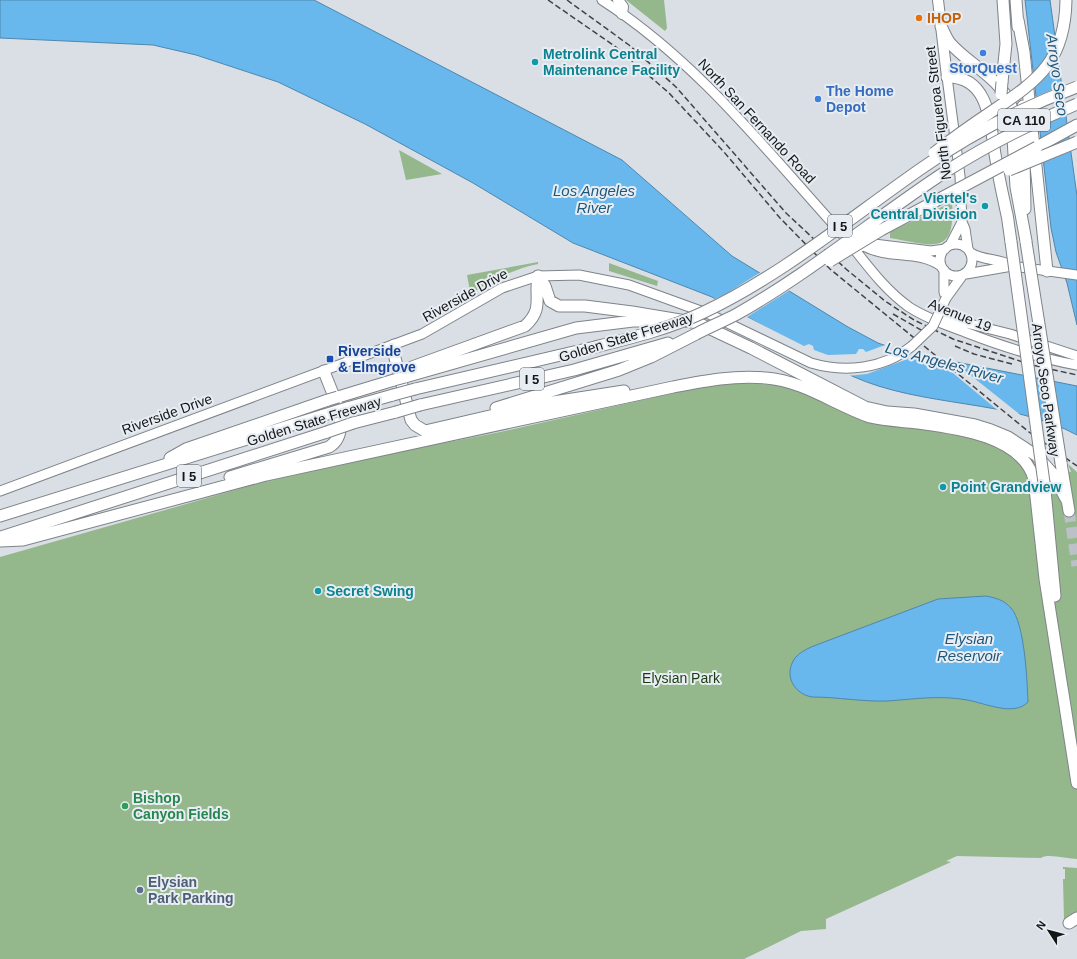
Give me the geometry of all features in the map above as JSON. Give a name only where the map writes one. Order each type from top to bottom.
[{"type":"highway","name":"Arroyo Seco Parkway","points":[[1003,0],[1006,44],[999,130],[1008,220],[1045,490],[1063,694],[1077,783]]},
{"type":"highway","name":"Arroyo Seco Parkway","points":[[1016,0],[1025,140],[1026,241],[1069,512]]},
{"type":"highway","points":[[883,196],[910,171],[1020,93],[1041,74],[1052,59],[1062,37],[1065,21],[1066,0]]},
{"type":"highway","points":[[1018,20],[1024,52],[1047,271]]},
{"type":"highway","points":[[941,26],[950,43],[995,83],[1008,98],[1010,106],[1016,187],[1026,241]]},
{"type":"highway","points":[[947,77],[957,77],[966,81],[974,87],[986,105],[990,119],[995,158],[1008,220]]},
{"type":"highway","name":"Golden State Freeway","points":[[0,516],[347,408],[415,389],[631,338],[701,314],[735,296],[770,274],[961,143],[1005,119],[1077,87]]},
{"type":"highway","name":"Golden State Freeway","points":[[0,537],[327,432],[420,405],[647,354],[696,334],[738,313],[796,276],[946,172],[1008,135],[1077,104]]},
{"type":"highway","points":[[738,313],[773,298],[874,234],[1077,125]]},
{"type":"highway","points":[[939,200],[1077,142]]},
{"type":"highway","points":[[538,276],[545,286],[550,301],[559,306],[590,307],[669,317],[698,323],[720,332],[864,407],[887,412],[914,414],[975,425],[1008,437],[1027,448],[1045,463],[1066,499]]},
{"type":"highway","points":[[154,467],[186,449],[364,388],[526,326],[532,320],[538,307],[536,287],[538,276]]},
{"type":"highway","points":[[399,375],[557,332],[601,324],[662,321],[693,324],[720,332]]},
{"type":"highway","points":[[394,345],[394,354],[411,420],[415,425],[425,431],[570,399],[646,388],[673,387]]},
{"type":"highway","points":[[421,429],[443,424],[595,379],[647,354]]},
{"type":"highway","points":[[157,503],[182,491],[329,447],[334,444],[339,438],[340,433],[339,418],[324,371]]},
{"type":"highway","points":[[0,541],[23,540],[266,475],[673,387],[711,380],[742,377],[767,378],[789,382],[870,416],[925,424],[976,434],[998,442],[1022,456],[1030,467],[1034,479],[1045,579],[1063,694]]},
{"type":"main road","name":"North San Fernando Road","points":[[602,0],[669,50],[728,106],[856,249]]},
{"type":"main road","points":[[618,0],[623,7],[622,14]]},
{"type":"main road","name":"North Figueroa Street","points":[[938,0],[960,176],[962,222],[970,252]]},
{"type":"main road","points":[[946,298],[940,257],[948,247],[962,222]]},
{"type":"main road","points":[[856,249],[874,244],[931,251],[960,245],[984,260],[1004,261],[1012,266]]},
{"type":"main road","points":[[866,247],[874,251],[926,258],[951,275],[964,275],[1012,266],[1077,275]]},
{"type":"main road","name":"Avenue 19","points":[[856,249],[897,290],[922,308],[936,315],[1055,348],[1077,356]]},
{"type":"main road","name":"Avenue 19","points":[[856,249],[881,282],[894,296],[916,312],[1000,346],[1077,365]]},
{"type":"main road","points":[[964,275],[972,263],[970,252]]},
{"type":"main road","name":"Riverside Drive","points":[[0,491],[394,345],[438,326],[502,288],[525,279],[538,276],[579,274],[629,285],[709,314],[811,363],[832,368],[867,367],[882,363],[908,350],[920,341],[933,326],[946,298],[964,275]]},
{"type":"green space","points":[[626,0],[664,0],[667,28],[665,31]]},
{"type":"green space","points":[[399,150],[442,174],[406,180]]},
{"type":"green space","points":[[952,202],[950,232],[945,240],[938,244],[929,244],[890,238],[890,232]]},
{"type":"green space","points":[[538,262],[538,264],[505,275],[474,292],[470,291],[467,275]]},
{"type":"green space","points":[[609,263],[658,281],[657,286],[609,271]]},
{"type":"green space","name":"Elysian Park","points":[[723,382],[778,385],[921,428],[988,442],[1008,451],[1023,465],[1071,472],[1068,464],[1077,472],[1077,859],[1053,856],[1041,858],[957,856],[946,861],[951,862],[826,919],[826,929],[801,931],[744,959],[0,959],[0,557],[302,471],[500,432]]},
{"type":"green space","points":[[1063,867],[1077,868],[1077,913],[1064,920],[1063,879],[1065,879],[1065,869],[1063,869]]},
{"type":"water","name":"Los Angeles River","points":[[0,0],[314,0],[622,160],[732,256],[848,327],[878,343],[901,351],[1077,386],[1077,435],[1051,423],[1024,415],[907,394],[852,376],[712,297],[573,243],[473,183],[365,124],[278,82],[196,55],[153,45],[0,38]]},
{"type":"water","name":"Arroyo Seco","points":[[1025,0],[1050,0],[1077,196],[1077,325],[1067,283],[1056,252],[1051,228]]},
{"type":"water","name":"Elysian Reservoir","points":[[986,596],[1006,603],[1016,616],[1022,639],[1027,680],[1028,702],[1022,706],[1007,709],[967,700],[947,698],[879,701],[812,697],[800,692],[792,683],[790,671],[792,664],[795,658],[804,650],[938,599]]},
{"type":"pier","points":[[1063,85],[1067,115],[1037,127],[1033,98]]},
{"type":"pier","points":[[761,272],[790,290],[747,317],[804,346],[809,344],[813,346],[814,350],[828,355],[856,354],[859,349],[863,349],[866,352],[888,344],[916,352],[905,360],[867,374],[847,376],[712,300],[724,295]]},
{"type":"pier","points":[[930,354],[949,358],[1023,417],[1001,413]]},
{"type":"tunnel","points":[[1069,511],[1077,566]]},
{"type":"railway","points":[[548,0],[616,47],[669,93],[724,152],[780,218],[830,269],[1029,432],[1077,466]]},
{"type":"railway","points":[[567,0],[629,45],[676,87],[786,213],[846,269],[885,301],[914,320],[953,339],[1032,365],[1077,375]]},
{"type":"railway","points":[[893,314],[928,334]]},
{"type":"railway","points":[[955,346],[974,354],[1012,364]]},
{"type":"place","name":"IHOP","points":[[919,18]]},
{"type":"place","name":"StorQuest","points":[[983,53]]},
{"type":"place","name":"Metrolink Central Maintenance Facility","points":[[535,62]]},
{"type":"place","name":"The Home Depot","points":[[818,99]]},
{"type":"place","name":"Viertel's Central Division","points":[[985,206]]},
{"type":"place","name":"Riverside & Elmgrove","points":[[330,359]]},
{"type":"place","name":"Point Grandview","points":[[943,487]]},
{"type":"place","name":"Secret Swing","points":[[318,591]]},
{"type":"place","name":"Bishop Canyon Fields","points":[[125,806]]},
{"type":"place","name":"Elysian Park Parking","points":[[140,890]]}]
